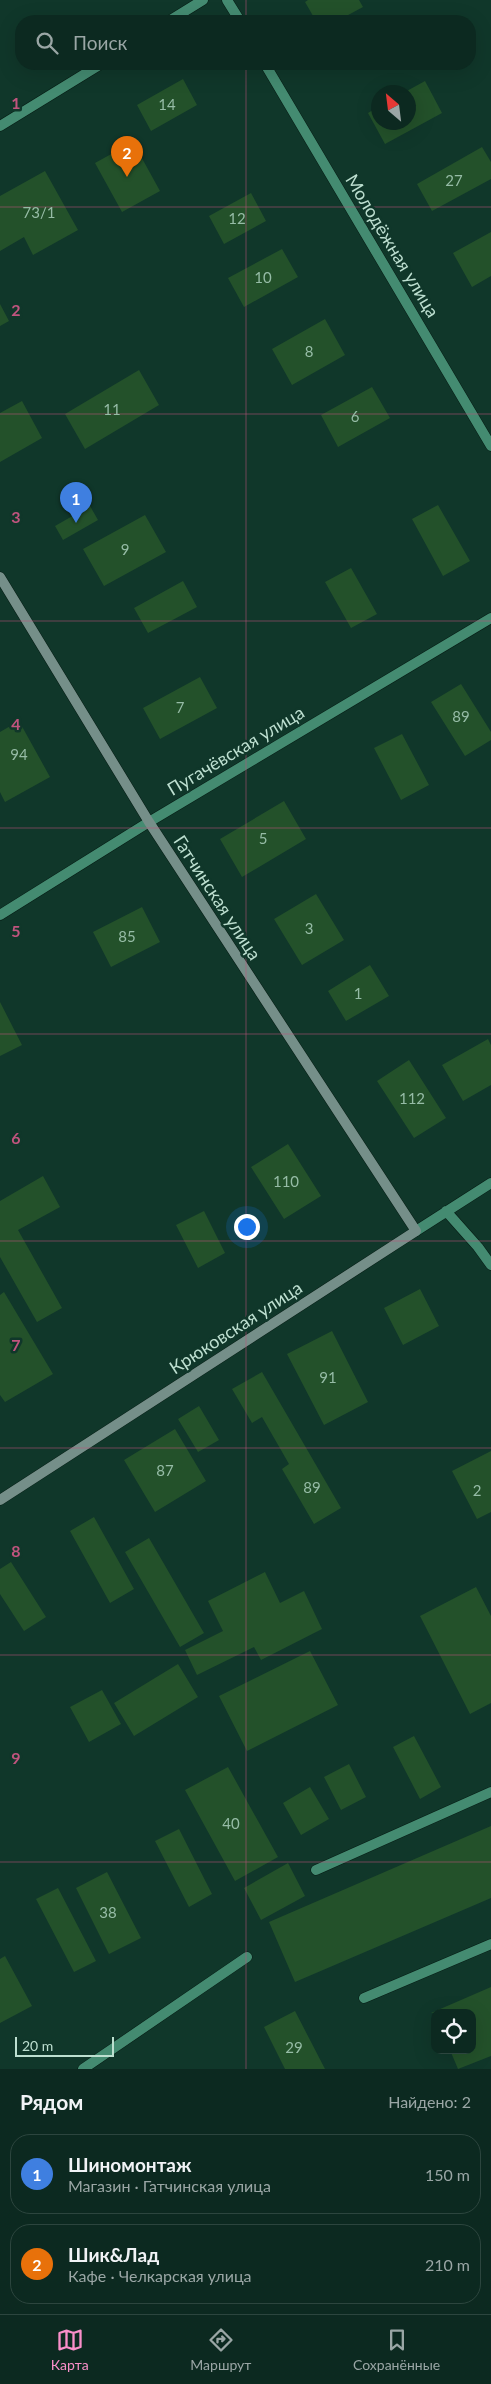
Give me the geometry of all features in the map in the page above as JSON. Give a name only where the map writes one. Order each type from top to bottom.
[{"type":"street","points":[[179,15],[203,0]]},
{"type":"street","points":[[227,0],[236,15]]},
{"type":"street","points":[[0,126],[91,70]]},
{"type":"street","name":"Молодёжная улица","points":[[269,70],[491,446]]},
{"type":"street","name":"Гатчинская улица","points":[[0,577],[148,822],[416,1231]]},
{"type":"street","name":"Пугачёвская улица","points":[[0,915],[148,822],[491,618]]},
{"type":"street","name":"Крюковская улица","points":[[0,1500],[491,1183]]},
{"type":"street","points":[[446,1211],[478,1247],[491,1265]]},
{"type":"street","points":[[316,1870],[491,1792]]},
{"type":"street","points":[[364,1998],[491,1944]]},
{"type":"street","points":[[82,2069],[247,1957]]},
{"type":"building","points":[[308,0],[359,0],[363,7],[348,15],[313,15],[305,2]]},
{"type":"building","points":[[183,79],[197,105],[151,131],[137,105]]},
{"type":"building","points":[[425,81],[442,113],[416,127],[416,86]]},
{"type":"building","points":[[377,130],[411,130],[385,144]]},
{"type":"building","points":[[133,142],[160,191],[122,212],[95,163]]},
{"type":"building","points":[[482,147],[491,162],[491,179],[432,211],[417,184]]},
{"type":"building","points":[[45,171],[78,230],[33,255],[24,237],[0,251],[0,196]]},
{"type":"building","points":[[251,193],[266,221],[224,244],[209,216]]},
{"type":"building","points":[[491,232],[491,276],[472,287],[453,253]]},
{"type":"building","points":[[282,249],[298,277],[244,307],[228,278]]},
{"type":"building","points":[[0,304],[9,321],[0,326]]},
{"type":"building","points":[[325,319],[345,355],[292,385],[272,349]]},
{"type":"building","points":[[139,370],[159,405],[85,449],[65,414]]},
{"type":"building","points":[[372,387],[390,418],[338,447],[321,415]]},
{"type":"building","points":[[22,401],[42,438],[0,462],[0,413]]},
{"type":"building","points":[[438,505],[470,561],[443,576],[412,519]]},
{"type":"building","points":[[90,506],[98,520],[63,540],[55,526]]},
{"type":"building","points":[[145,515],[166,552],[104,586],[83,549]]},
{"type":"building","points":[[351,568],[377,614],[351,628],[325,582]]},
{"type":"building","points":[[183,581],[197,607],[148,633],[134,608]]},
{"type":"building","points":[[200,677],[217,708],[160,739],[143,708]]},
{"type":"building","points":[[461,684],[491,732],[491,740],[465,756],[431,702]]},
{"type":"building","points":[[19,721],[50,777],[5,802],[0,792],[0,732]]},
{"type":"building","points":[[402,734],[429,785],[401,800],[374,748]]},
{"type":"building","points":[[284,801],[306,839],[242,877],[220,839]]},
{"type":"building","points":[[316,894],[344,940],[302,965],[274,919]]},
{"type":"building","points":[[142,907],[160,942],[111,967],[93,932]]},
{"type":"building","points":[[370,965],[389,996],[346,1021],[328,991]]},
{"type":"building","points":[[0,1002],[22,1045],[0,1056]]},
{"type":"building","points":[[488,1039],[491,1045],[491,1085],[463,1101],[442,1065]]},
{"type":"building","points":[[409,1060],[446,1118],[414,1138],[377,1081]]},
{"type":"building","points":[[288,1144],[321,1196],[284,1219],[251,1167]]},
{"type":"building","points":[[43,1176],[60,1207],[18,1230],[62,1308],[37,1322],[0,1257],[0,1201]]},
{"type":"building","points":[[204,1211],[225,1253],[198,1268],[176,1225]]},
{"type":"building","points":[[420,1289],[439,1326],[403,1345],[384,1308]]},
{"type":"building","points":[[4,1292],[53,1374],[5,1402],[0,1395],[0,1295]]},
{"type":"building","points":[[332,1331],[368,1402],[324,1425],[287,1354]]},
{"type":"building","points":[[262,1372],[341,1508],[314,1524],[282,1469],[289,1464],[262,1417],[252,1423],[232,1389]]},
{"type":"building","points":[[199,1406],[219,1440],[198,1452],[178,1419]]},
{"type":"building","points":[[175,1429],[206,1481],[155,1512],[124,1460]]},
{"type":"building","points":[[491,1451],[491,1512],[477,1519],[452,1471]]},
{"type":"building","points":[[94,1517],[134,1589],[110,1603],[70,1531]]},
{"type":"building","points":[[149,1538],[204,1633],[180,1647],[125,1552]]},
{"type":"building","points":[[11,1562],[46,1617],[24,1631],[0,1594],[0,1569]]},
{"type":"building","points":[[265,1572],[280,1603],[304,1591],[322,1629],[261,1660],[254,1647],[197,1675],[185,1650],[223,1631],[208,1601]]},
{"type":"building","points":[[476,1587],[491,1616],[491,1703],[470,1714],[420,1616]]},
{"type":"building","points":[[310,1651],[338,1705],[247,1751],[219,1696]]},
{"type":"building","points":[[178,1664],[198,1697],[134,1736],[114,1703]]},
{"type":"building","points":[[102,1690],[121,1724],[89,1742],[70,1707]]},
{"type":"building","points":[[414,1736],[441,1787],[420,1799],[393,1747]]},
{"type":"building","points":[[349,1764],[366,1797],[341,1810],[324,1777]]},
{"type":"building","points":[[228,1767],[278,1857],[235,1881],[185,1790]]},
{"type":"building","points":[[310,1787],[329,1819],[301,1835],[283,1803]]},
{"type":"building","points":[[491,1826],[491,1898],[295,1982],[269,1922]]},
{"type":"building","points":[[179,1829],[212,1894],[189,1907],[155,1841]]},
{"type":"building","points":[[288,1863],[305,1896],[261,1920],[244,1888]]},
{"type":"building","points":[[107,1872],[141,1938],[109,1954],[76,1888]]},
{"type":"building","points":[[58,1888],[96,1961],[74,1972],[36,1899]]},
{"type":"building","points":[[5,1956],[32,2006],[0,2023],[0,1959]]},
{"type":"building","points":[[491,1987],[491,2056],[458,2069],[452,2054],[476,2054],[476,2009],[440,2009]]},
{"type":"building","points":[[295,2011],[325,2069],[285,2069],[264,2027]]},
{"type":"place","name":"Шик&Лад","points":[[127,177]]},
{"type":"place","name":"Шиномонтаж","points":[[76,523]]}]
